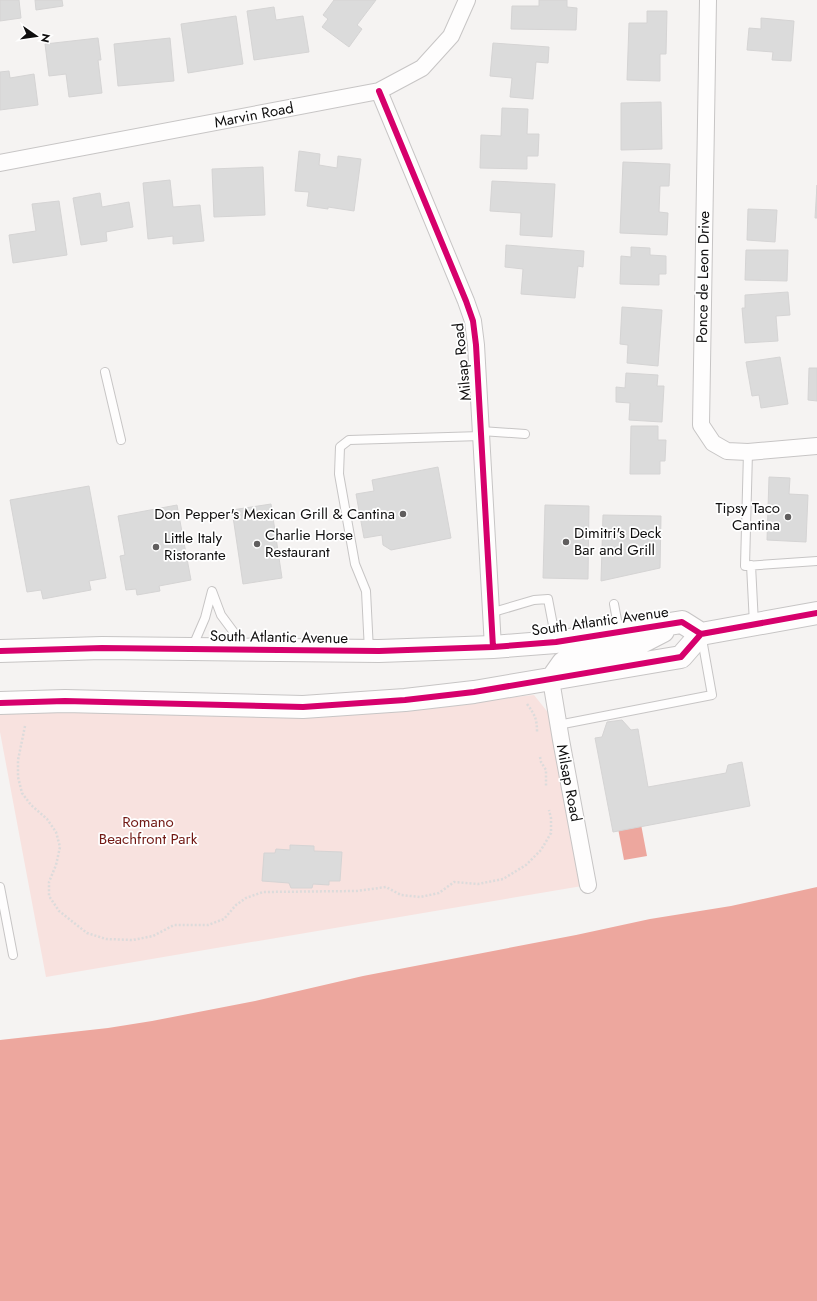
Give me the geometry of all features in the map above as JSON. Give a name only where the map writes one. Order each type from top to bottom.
[{"type":"main road","points":[[0,703],[65,701],[303,706],[405,700],[474,692],[681,657],[701,634],[817,613]]},
{"type":"main road","name":"South Atlantic Avenue","points":[[0,651],[102,648],[369,651],[493,648],[556,642],[682,622],[701,634]]},
{"type":"main road","points":[[551,680],[564,663],[570,659],[630,648],[682,622]]},
{"type":"street","name":"Marvin Road","points":[[0,163],[379,91],[422,68],[450,36],[467,0]]},
{"type":"street","name":"Ponce de Leon Drive","points":[[708,0],[700,425],[713,443],[728,451],[748,452],[817,446]]},
{"type":"street","name":"Milsap Road","points":[[379,91],[473,321],[476,345],[493,648]]},
{"type":"street","name":"Milsap Road","points":[[551,680],[588,885]]},
{"type":"lane","points":[[105,372],[121,440]]},
{"type":"lane","points":[[369,651],[366,591],[355,564],[339,474],[340,447],[349,440],[481,434],[525,434]]},
{"type":"lane","points":[[748,452],[745,566],[817,561]]},
{"type":"lane","points":[[751,565],[754,624]]},
{"type":"lane","points":[[191,649],[205,618],[212,591],[221,615],[247,650]]},
{"type":"lane","points":[[490,613],[534,600],[548,599],[556,642]]},
{"type":"lane","points":[[614,604],[619,632]]},
{"type":"lane","points":[[558,725],[712,695],[701,634]]},
{"type":"lane","points":[[0,887],[13,955]]},
{"type":"path","points":[[525,701],[535,714],[537,732]]},
{"type":"path","points":[[25,726],[18,760],[18,777],[22,793],[31,805],[47,819],[56,832],[60,847],[56,865],[49,882],[49,896],[59,911],[69,920],[87,932],[106,939],[133,940],[153,936],[174,925],[208,925],[224,919],[236,905],[246,898],[263,892],[356,891],[386,887],[401,895],[420,897],[439,893],[454,882],[478,884],[503,879],[526,865],[541,850],[551,833],[551,818],[549,810]]},
{"type":"path","points":[[540,756],[541,762],[546,770],[546,787]]},
{"type":"green space","name":"Romano Beachfront Park","points":[[534,695],[558,725],[588,885],[46,977],[0,732],[0,703],[468,702]]},
{"type":"shaded area","points":[[640,819],[647,856],[624,860],[617,823]]},
{"type":"shaded area","points":[[817,887],[817,1301],[0,1301],[0,1040],[108,1028],[152,1021],[255,1001],[363,976],[576,935],[650,919],[731,906]]},
{"type":"building","points":[[0,0],[19,0],[21,18],[0,21]]},
{"type":"building","points":[[35,0],[62,0],[63,6],[36,10]]},
{"type":"building","points":[[334,0],[376,0],[357,25],[362,29],[349,47],[322,27],[328,19],[323,15]]},
{"type":"building","points":[[539,0],[567,0],[567,7],[577,8],[576,30],[511,29],[512,6],[539,6]]},
{"type":"building","points":[[274,7],[276,20],[303,16],[309,52],[254,60],[247,11]]},
{"type":"building","points":[[647,11],[667,11],[666,54],[660,54],[660,81],[627,80],[629,23],[647,23]]},
{"type":"building","points":[[236,16],[243,64],[188,73],[181,24]]},
{"type":"building","points":[[761,18],[794,21],[791,61],[772,60],[773,52],[747,50],[749,28],[761,29]]},
{"type":"building","points":[[98,38],[101,60],[98,60],[102,93],[69,97],[66,74],[49,76],[45,44]]},
{"type":"building","points":[[170,38],[174,81],[118,86],[114,44]]},
{"type":"building","points":[[493,43],[549,47],[548,63],[536,62],[533,99],[510,97],[512,78],[490,76]]},
{"type":"building","points":[[9,71],[10,78],[34,74],[38,105],[0,110],[0,72]]},
{"type":"building","points":[[661,102],[662,149],[621,150],[621,103]]},
{"type":"building","points":[[502,108],[528,109],[527,134],[539,134],[538,156],[527,156],[527,169],[480,168],[481,135],[501,136]]},
{"type":"building","points":[[299,151],[320,154],[319,165],[337,168],[338,156],[361,159],[354,211],[328,207],[328,209],[307,206],[309,192],[295,191]]},
{"type":"building","points":[[623,162],[670,164],[669,186],[660,186],[659,212],[668,213],[667,235],[620,233]]},
{"type":"building","points":[[263,167],[265,215],[214,217],[212,169]]},
{"type":"building","points":[[170,180],[173,207],[200,205],[204,241],[173,244],[173,236],[148,239],[143,183]]},
{"type":"building","points":[[492,181],[555,184],[552,237],[520,235],[521,213],[490,211]]},
{"type":"building","points":[[817,185],[817,218],[815,218]]},
{"type":"building","points":[[100,193],[102,207],[129,202],[133,227],[106,232],[107,241],[81,245],[73,198]]},
{"type":"building","points":[[59,201],[67,255],[13,263],[9,235],[36,231],[32,204]]},
{"type":"building","points":[[748,209],[777,210],[775,242],[747,240]]},
{"type":"building","points":[[506,245],[584,251],[583,267],[578,266],[575,298],[521,294],[523,269],[505,267]]},
{"type":"building","points":[[631,247],[650,248],[650,255],[666,256],[666,274],[659,274],[659,285],[620,284],[621,256],[631,257]]},
{"type":"building","points":[[746,250],[788,250],[787,281],[745,280]]},
{"type":"building","points":[[788,292],[790,315],[776,316],[778,341],[745,343],[742,308],[745,308],[745,295]]},
{"type":"building","points":[[622,307],[662,310],[658,366],[627,363],[628,345],[620,344]]},
{"type":"building","points":[[780,357],[788,404],[761,408],[759,395],[752,396],[746,362]]},
{"type":"building","points":[[809,368],[817,368],[817,401],[808,400]]},
{"type":"building","points":[[626,373],[658,375],[657,386],[664,386],[662,422],[629,420],[630,403],[616,402],[616,387],[625,388]]},
{"type":"building","points":[[631,426],[658,426],[658,440],[666,440],[665,461],[660,461],[660,474],[630,474]]},
{"type":"building","name":"Don Pepper's Mexican Grill & Cantina","points":[[438,467],[451,538],[391,550],[383,545],[382,535],[364,538],[356,494],[374,491],[372,480]]},
{"type":"building","name":"Tipsy Taco Cantina","points":[[769,477],[790,478],[789,494],[808,495],[806,542],[767,540]]},
{"type":"building","points":[[89,486],[106,578],[89,581],[91,590],[43,599],[41,590],[27,592],[10,500]]},
{"type":"building","name":"Charlie Horse Restaurant","points":[[271,504],[282,578],[243,584],[232,510]]},
{"type":"building","points":[[177,505],[191,580],[159,586],[160,591],[137,595],[136,589],[126,590],[120,556],[125,555],[118,516]]},
{"type":"building","name":"Dimitri's Deck Bar and Grill","points":[[545,505],[589,506],[588,579],[543,578]]},
{"type":"building","points":[[603,515],[661,516],[660,568],[601,581]]},
{"type":"building","points":[[622,720],[631,730],[638,729],[648,787],[726,773],[728,765],[742,762],[750,806],[613,832],[595,738],[602,737],[607,722]]},
{"type":"building","points":[[290,845],[314,846],[314,851],[342,852],[340,881],[329,881],[329,885],[313,884],[312,888],[291,888],[289,883],[262,881],[264,853],[275,853],[276,849],[290,850]]},
{"type":"cycle path","points":[[379,91],[473,321],[476,345],[493,647]]},
{"type":"cycle path","points":[[701,634],[817,613]]},
{"type":"cycle path","points":[[0,651],[102,648],[379,651],[493,647],[556,642],[682,622],[701,634]]},
{"type":"cycle path","points":[[0,703],[65,701],[303,707],[405,700],[474,692],[681,657],[701,634]]},
{"type":"place","name":"Don Pepper's Mexican Grill & Cantina","points":[[403,514]]},
{"type":"place","name":"Tipsy Taco Cantina","points":[[788,517]]},
{"type":"place","name":"Dimitri's Deck Bar and Grill","points":[[566,542]]},
{"type":"place","name":"Charlie Horse Restaurant","points":[[257,544]]},
{"type":"place","name":"Little Italy Ristorante","points":[[156,547]]}]
